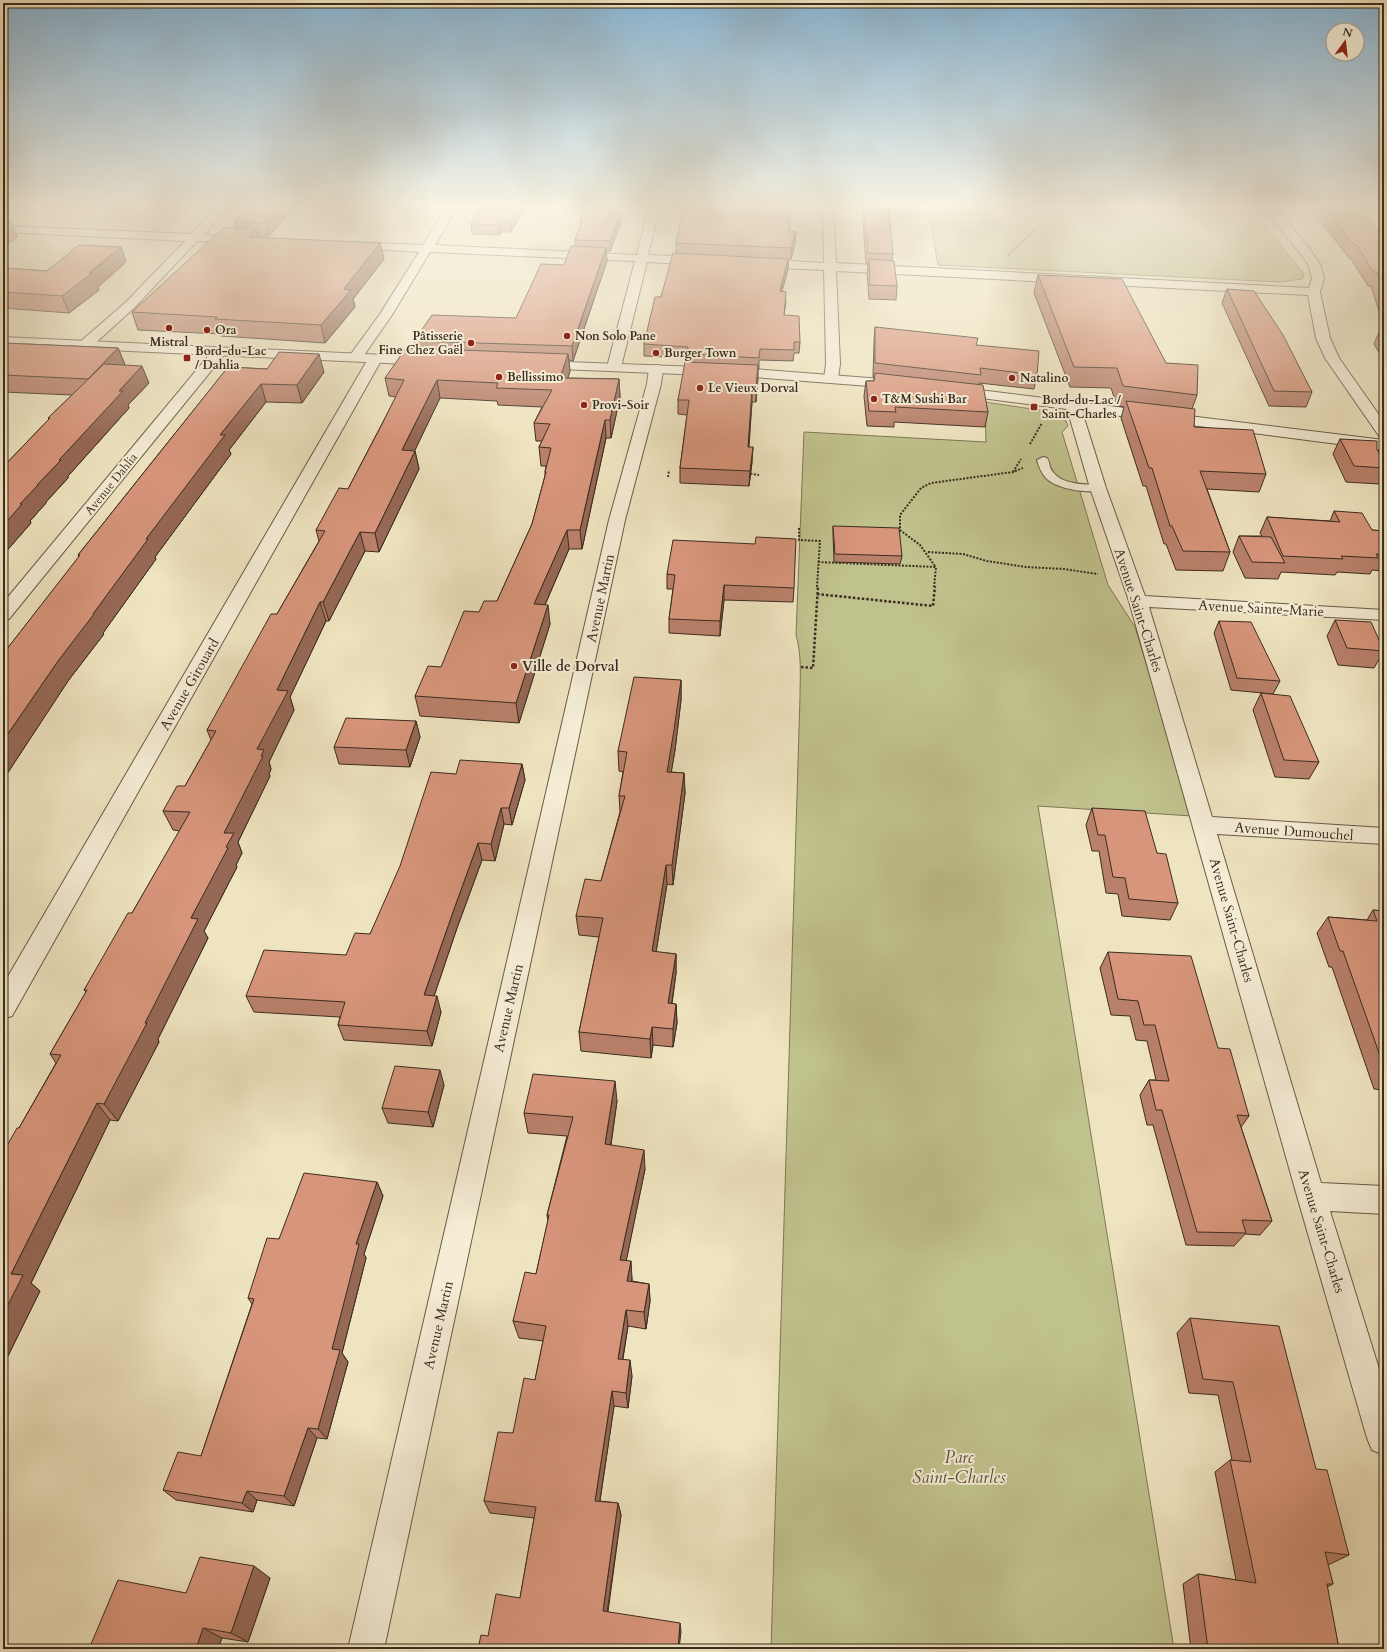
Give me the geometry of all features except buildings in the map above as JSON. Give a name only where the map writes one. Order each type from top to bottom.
[{"type":"street","points":[[85,345],[130,305],[151,283]]},
{"type":"street","points":[[355,358],[386,315],[405,283]]},
{"type":"street","points":[[614,367],[636,283]]},
{"type":"street","points":[[830,283],[833,364],[831,378]]},
{"type":"street","points":[[1148,283],[1314,292]]},
{"type":"street","points":[[1317,283],[1314,292],[1323,338],[1332,358],[1384,433]]},
{"type":"street","points":[[3,341],[438,362]]},
{"type":"street","name":"Avenue Dahlia","points":[[3,615],[218,352]]},
{"type":"street","name":"Avenue Girouard","points":[[3,1008],[375,360]]},
{"type":"street","points":[[526,364],[831,378],[906,385]]},
{"type":"street","name":"Avenue Martin","points":[[366,1649],[616,527],[654,384],[656,369]]},
{"type":"street","points":[[944,390],[1384,445]]},
{"type":"street","name":"Avenue Saint-Charles","points":[[1074,406],[1098,488],[1138,601],[1311,1196],[1384,1438]]},
{"type":"street","name":"Avenue Sainte-Marie","points":[[1138,601],[1384,615]]},
{"type":"street","name":"Avenue Dumouchel","points":[[1204,825],[1384,836]]},
{"type":"street","points":[[1311,1196],[1384,1200]]},
{"type":"lane","points":[[1043,460],[1043,467],[1048,474],[1057,481],[1066,485],[1098,488]]},
{"type":"path","points":[[1029,445],[1045,418]]},
{"type":"path","points":[[817,594],[933,606],[936,567],[928,552],[916,540],[900,530],[900,515],[921,488],[931,483],[1013,472],[1021,459]]},
{"type":"path","points":[[668,477],[669,470]]},
{"type":"path","points":[[746,473],[759,475]]},
{"type":"path","points":[[799,528],[799,540],[820,541],[813,668],[800,668]]},
{"type":"path","points":[[928,552],[963,554],[987,561],[1026,567],[1064,569],[1098,574]]},
{"type":"path","points":[[818,562],[936,567]]},
{"type":"green space","name":"Parc Saint-Charles","points":[[985,402],[1052,412],[1066,421],[1068,426],[1062,432],[1108,585],[1135,627],[1192,816],[1038,806],[1174,1649],[771,1649],[800,697],[800,658],[796,635],[804,432],[986,442]]},
{"type":"place","name":"Mistral","points":[[169,328]]},
{"type":"place","name":"Ora","points":[[207,330]]},
{"type":"place","name":"Non Solo Pane","points":[[567,336]]},
{"type":"place","name":"Pâtisserie Fine Chez Gaël","points":[[471,343]]},
{"type":"place","name":"Burger Town","points":[[656,353]]},
{"type":"place","name":"Bord-du-Lac / Dahlia","points":[[187,358]]},
{"type":"place","name":"Bellissimo","points":[[499,377]]},
{"type":"place","name":"Natalino","points":[[1012,378]]},
{"type":"place","name":"Le Vieux Dorval","points":[[700,388]]},
{"type":"place","name":"T&M Sushi Bar","points":[[874,399]]},
{"type":"place","name":"Provi-Soir","points":[[584,405]]},
{"type":"place","name":"Bord-du-Lac / Saint-Charles","points":[[1034,407]]},
{"type":"place","name":"Ville de Dorval","points":[[514,666]]}]
